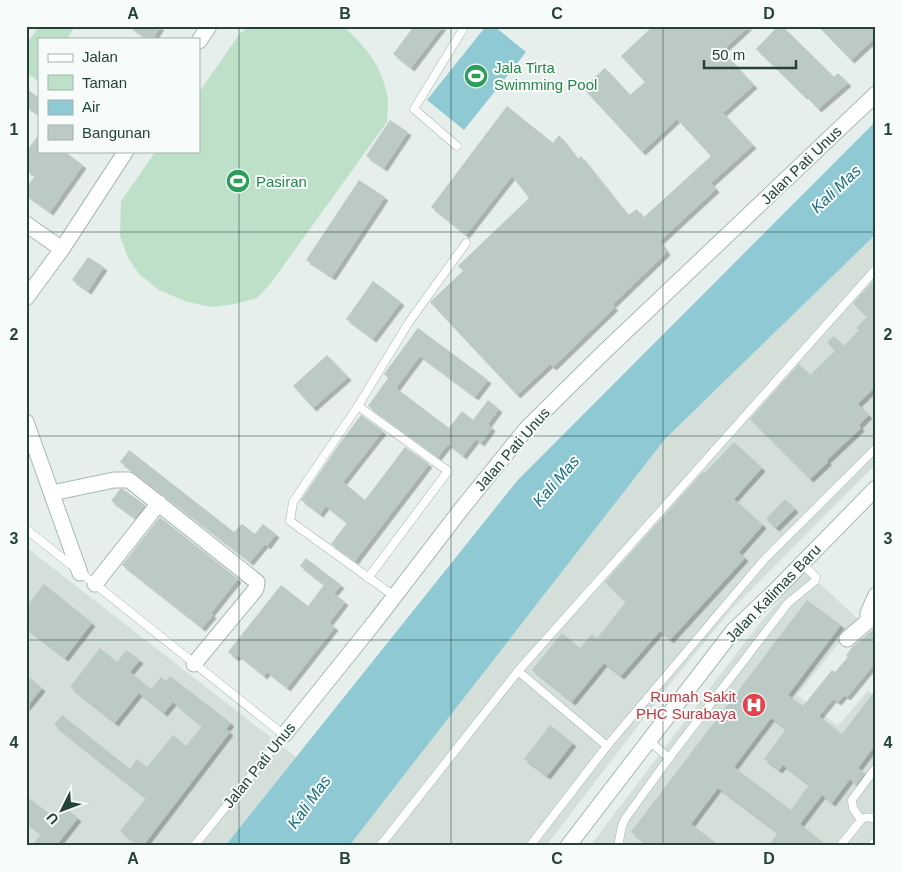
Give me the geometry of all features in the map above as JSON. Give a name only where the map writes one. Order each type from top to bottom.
[{"type":"street","points":[[200,39],[208,26]]},
{"type":"street","name":"Jalan Pati Unus","points":[[284,735],[527,428],[603,352],[876,94]]},
{"type":"street","points":[[26,298],[62,249],[125,152]]},
{"type":"street","points":[[26,224],[62,249]]},
{"type":"street","points":[[26,422],[31,454],[52,493],[80,573]]},
{"type":"street","points":[[52,493],[114,480],[129,480],[257,582],[256,589],[194,664]]},
{"type":"street","name":"Jalan Kalimas Baru","points":[[568,846],[733,631],[782,597],[802,564],[876,488]]},
{"type":"street","points":[[95,584],[159,504]]},
{"type":"street","points":[[847,639],[872,617],[868,613],[876,595]]},
{"type":"lane","points":[[457,146],[414,110],[465,26]]},
{"type":"lane","points":[[394,596],[290,521],[293,502],[358,406],[409,322],[466,243]]},
{"type":"lane","points":[[380,846],[518,671],[876,269]]},
{"type":"lane","points":[[358,406],[448,471],[368,578]]},
{"type":"lane","points":[[530,846],[608,746],[763,561],[876,448]]},
{"type":"lane","points":[[26,529],[284,735]]},
{"type":"lane","points":[[618,846],[625,818],[782,597],[816,579],[815,574],[802,564]]},
{"type":"lane","points":[[518,671],[608,746]]},
{"type":"lane","name":"Jalan Pati Unus","points":[[194,846],[284,735]]},
{"type":"lane","points":[[648,740],[669,758]]},
{"type":"lane","points":[[861,820],[853,808],[852,800],[874,770]]},
{"type":"lane","points":[[840,846],[865,817],[876,820]]},
{"type":"lane","points":[[871,846],[876,841]]},
{"type":"shaded area","points":[[876,234],[876,464],[732,609],[670,684],[546,846],[349,846],[665,439]]},
{"type":"shaded area","points":[[26,547],[296,757],[225,846],[26,846]]},
{"type":"shaded area","name":"Rumah Sakit PHC Surabaya","points":[[805,570],[858,619],[797,695],[838,726],[868,691],[876,697],[876,846],[590,846],[755,629]]},
{"type":"green space","points":[[39,26],[72,26],[74,28],[68,38],[38,38],[38,81],[26,72],[26,45]]},
{"type":"green space","name":"Pasiran","points":[[251,26],[343,26],[365,49],[381,74],[388,97],[387,122],[271,283],[257,298],[212,307],[187,302],[159,290],[139,274],[128,258],[120,236],[121,201],[155,152],[200,152],[200,91],[241,32]]},
{"type":"water","name":"Jala Tirta Swimming Pool","points":[[486,26],[494,26],[526,52],[464,130],[427,100]]},
{"type":"water","name":"Kali Mas","points":[[876,121],[876,234],[665,439],[349,846],[225,846],[517,481]]},
{"type":"building","points":[[129,26],[161,26],[154,38],[145,38]]},
{"type":"building","points":[[414,26],[443,26],[411,68],[393,54]]},
{"type":"building","points":[[653,26],[749,26],[722,51],[754,85],[723,113],[753,145],[711,183],[716,189],[660,241],[667,252],[612,305],[615,307],[553,367],[550,364],[517,395],[430,302],[463,271],[458,266],[529,198],[512,176],[466,235],[431,207],[507,106],[553,143],[559,135],[578,159],[581,156],[628,215],[637,209],[643,218],[711,156],[677,119],[642,152],[583,88],[605,68],[630,95],[645,82],[621,56]]},
{"type":"building","points":[[778,26],[782,26],[834,77],[838,73],[848,83],[818,109],[756,49]]},
{"type":"building","points":[[818,26],[876,26],[876,37],[851,60]]},
{"type":"building","points":[[26,88],[38,97],[38,114],[26,106]]},
{"type":"building","points":[[390,120],[408,132],[384,168],[366,156]]},
{"type":"building","points":[[38,135],[38,152],[65,152],[83,165],[50,212],[26,195],[26,188],[35,176],[26,170],[26,152]]},
{"type":"building","points":[[359,180],[385,197],[332,277],[306,260]]},
{"type":"building","points":[[88,257],[104,267],[88,291],[72,280]]},
{"type":"building","points":[[876,278],[876,386],[858,404],[869,415],[859,425],[861,428],[810,479],[750,419],[799,364],[810,375],[835,351],[827,342],[834,336],[844,346],[859,330],[856,328],[867,317],[853,303]]},
{"type":"building","points":[[373,281],[401,302],[373,339],[346,319]]},
{"type":"building","points":[[418,328],[488,380],[475,397],[420,356],[396,388],[449,428],[462,411],[473,420],[488,400],[499,409],[488,424],[492,428],[481,443],[476,439],[463,456],[448,444],[438,457],[368,406],[388,378],[384,374]]},
{"type":"building","points":[[327,355],[348,377],[313,408],[293,386]]},
{"type":"building","points":[[361,415],[383,431],[343,482],[365,500],[405,447],[429,464],[355,561],[331,544],[347,523],[326,506],[320,514],[301,500]]},
{"type":"building","points":[[734,442],[762,468],[734,499],[763,525],[739,552],[745,558],[670,640],[660,631],[621,676],[604,663],[572,702],[532,670],[562,633],[580,648],[592,634],[597,638],[626,602],[605,582],[703,472],[705,473]]},
{"type":"building","points":[[129,450],[234,532],[242,524],[255,534],[263,524],[276,534],[267,546],[265,544],[250,562],[120,462]]},
{"type":"building","points":[[120,489],[123,489],[145,505],[135,518],[111,501]]},
{"type":"building","points":[[785,499],[795,509],[776,528],[766,519]]},
{"type":"building","points":[[160,517],[238,579],[211,613],[213,615],[202,628],[122,565]]},
{"type":"building","points":[[306,558],[341,585],[334,593],[345,602],[329,623],[335,627],[287,688],[267,672],[264,676],[238,655],[236,658],[228,652],[281,585],[308,606],[324,585],[300,566]]},
{"type":"building","points":[[44,584],[92,623],[65,658],[26,628],[26,607]]},
{"type":"building","points":[[807,600],[841,625],[788,695],[803,706],[832,670],[835,672],[848,657],[846,656],[852,647],[876,627],[876,662],[847,697],[844,695],[838,702],[833,699],[819,716],[842,734],[876,689],[876,744],[858,768],[865,773],[856,785],[850,779],[832,803],[822,795],[800,824],[828,846],[768,846],[778,833],[718,788],[691,824],[720,846],[649,846],[631,832]],"holes":[[[771,718],[786,729],[764,759],[779,770],[783,765],[809,785],[791,810],[734,767]]]},
{"type":"building","points":[[100,648],[117,662],[126,650],[140,660],[130,672],[151,689],[161,677],[166,681],[170,676],[231,723],[226,729],[230,732],[143,846],[139,846],[120,831],[146,798],[54,725],[62,715],[130,769],[137,759],[147,767],[173,735],[186,746],[202,726],[173,702],[164,713],[139,693],[115,723],[70,687]]},
{"type":"building","points":[[26,675],[42,688],[26,708]]},
{"type":"building","points":[[550,725],[573,743],[547,776],[524,759]]},
{"type":"building","points":[[26,796],[54,817],[63,806],[78,818],[56,846],[32,846],[41,834],[26,822]]},
{"type":"place","name":"Jala Tirta Swimming Pool","points":[[476,76]]},
{"type":"place","name":"Pasiran","points":[[238,181]]},
{"type":"place","name":"Rumah Sakit PHC Surabaya","points":[[754,705]]}]
